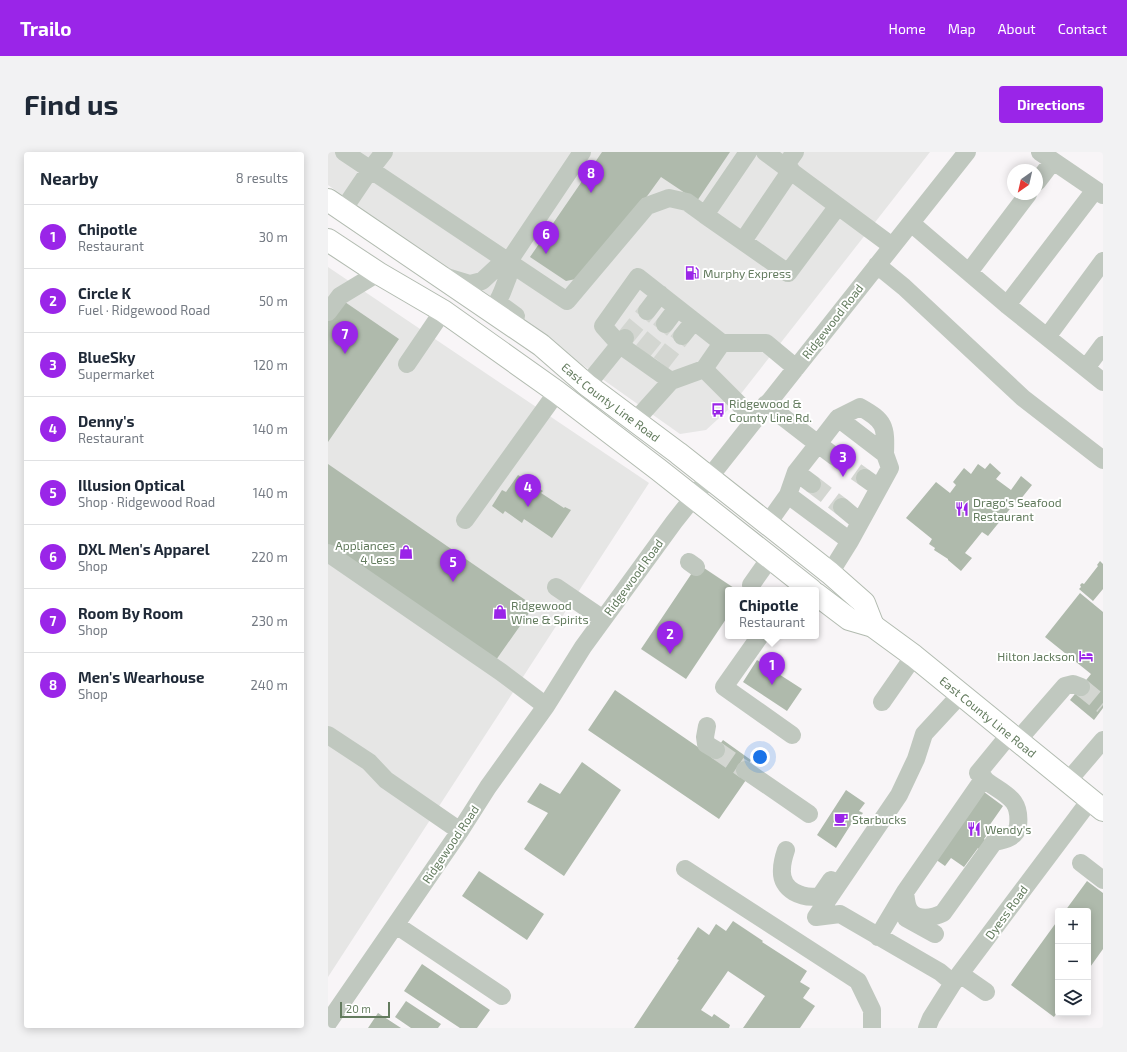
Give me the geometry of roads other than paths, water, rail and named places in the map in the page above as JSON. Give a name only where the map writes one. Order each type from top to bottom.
[{"type":"main road","name":"East County Line Road","points":[[336,205],[541,345],[587,385],[678,452],[830,573],[864,603],[873,626]]},
{"type":"main road","name":"East County Line Road","points":[[330,246],[443,311],[556,392],[694,497],[770,558],[800,586]]},
{"type":"main road","name":"East County Line Road","points":[[819,596],[849,619],[873,626],[914,656],[1097,804]]},
{"type":"street","points":[[344,152],[506,265],[567,301],[646,206],[669,198],[687,202],[788,273],[838,206]]},
{"type":"street","points":[[336,205],[370,170],[384,152]]},
{"type":"street","points":[[440,275],[470,284],[482,282],[496,268],[506,265],[582,152]]},
{"type":"street","points":[[705,215],[748,152]]},
{"type":"street","points":[[765,152],[790,163],[838,206],[892,246]]},
{"type":"street","name":"Ridgewood Road","points":[[328,1023],[460,831],[488,787],[546,706],[582,647],[709,477],[967,152]]},
{"type":"street","points":[[1007,305],[1099,192],[1046,157]]},
{"type":"street","points":[[743,241],[790,163]]},
{"type":"street","points":[[969,272],[1023,200]]},
{"type":"street","points":[[911,223],[1007,305],[1103,382]]},
{"type":"street","points":[[1047,337],[1103,261]]},
{"type":"street","points":[[877,264],[904,287],[1023,398],[1103,460]]},
{"type":"street","points":[[506,265],[508,277],[502,290],[502,295],[497,302],[526,323],[541,345]]},
{"type":"street","points":[[328,312],[340,296],[378,273]]},
{"type":"street","points":[[671,381],[658,366],[603,326],[638,278],[722,343],[766,343],[796,368]]},
{"type":"street","points":[[647,311],[660,294]]},
{"type":"street","points":[[665,324],[677,308]]},
{"type":"street","points":[[407,364],[443,311]]},
{"type":"street","points":[[682,336],[694,321]]},
{"type":"street","points":[[587,385],[623,342]]},
{"type":"street","points":[[635,421],[671,381],[704,369],[722,343]]},
{"type":"street","points":[[1086,368],[1103,345]]},
{"type":"street","points":[[704,369],[755,420]]},
{"type":"street","points":[[465,520],[556,392]]},
{"type":"street","points":[[766,404],[834,456]]},
{"type":"street","points":[[768,523],[788,495],[796,472],[838,418],[860,407],[870,412],[880,420],[884,427],[886,437],[885,454],[890,468],[872,483],[860,522],[830,573]]},
{"type":"street","points":[[838,418],[885,454]]},
{"type":"street","points":[[796,472],[812,484]]},
{"type":"street","points":[[788,495],[850,541]]},
{"type":"street","points":[[842,507],[860,522]]},
{"type":"street","points":[[328,553],[501,672],[546,706]]},
{"type":"street","points":[[751,585],[770,558]]},
{"type":"street","points":[[556,587],[603,619]]},
{"type":"street","points":[[758,639],[724,687],[792,735]]},
{"type":"street","points":[[882,702],[914,656]]},
{"type":"street","points":[[878,937],[905,892],[981,775],[1014,737],[1065,686],[1073,684],[1081,687]]},
{"type":"street","points":[[961,694],[924,734],[916,759],[899,796],[816,917],[840,914],[917,960],[940,972],[986,992]]},
{"type":"street","points":[[707,726],[706,744],[716,750]]},
{"type":"street","points":[[328,735],[369,762],[386,780],[460,831]]},
{"type":"street","points":[[1068,781],[1103,740]]},
{"type":"street","points":[[745,770],[809,814]]},
{"type":"street","points":[[905,892],[906,903],[910,911],[917,916],[926,918],[935,917],[943,913],[994,842],[1008,839],[1017,831],[1019,815],[1016,804],[1007,794],[988,782],[981,775]]},
{"type":"street","points":[[786,850],[781,870],[783,879],[787,886],[802,896],[811,898],[820,896],[872,819],[905,785]]},
{"type":"street","name":"Dyess Road","points":[[927,1028],[931,1018],[956,978],[1097,804]]},
{"type":"street","points":[[1081,863],[1103,880]]},
{"type":"street","points":[[685,869],[858,981],[872,1010],[872,1028]]},
{"type":"street","points":[[893,911],[935,934]]},
{"type":"street","points":[[396,925],[502,996]]},
{"type":"tunnel","points":[[625,338],[647,311]]},
{"type":"tunnel","points":[[643,351],[665,324]]},
{"type":"tunnel","points":[[661,363],[682,336]]},
{"type":"tunnel","points":[[834,456],[865,478]]},
{"type":"tunnel","points":[[812,484],[842,507]]},
{"type":"tunnel","points":[[1081,687],[1103,705]]},
{"type":"tunnel","points":[[716,750],[745,770]]},
{"type":"place","name":"Men's Wearhouse","points":[[591,193]]},
{"type":"place","name":"DXL Men's Apparel","points":[[546,254]]},
{"type":"place","name":"Murphy Express","points":[[692,273]]},
{"type":"place","name":"Room By Room","points":[[345,354]]},
{"type":"place","name":"Ridgewood & County Line Rd.","points":[[718,410]]},
{"type":"place","name":"BlueSky","points":[[843,477]]},
{"type":"place","name":"Denny's","points":[[528,507]]},
{"type":"place","name":"Drago's Seafood Restaurant","points":[[962,509]]},
{"type":"place","name":"Appliances 4 Less","points":[[406,552]]},
{"type":"place","name":"Illusion Optical","points":[[453,582]]},
{"type":"place","name":"Ridgewood Wine & Spirits","points":[[500,612]]},
{"type":"place","name":"Circle K","points":[[670,654]]},
{"type":"place","name":"Hilton Jackson","points":[[1086,656]]},
{"type":"place","name":"Chipotle","points":[[772,685]]},
{"type":"place","name":"Starbucks","points":[[841,819]]},
{"type":"place","name":"Wendy's","points":[[974,829]]}]
